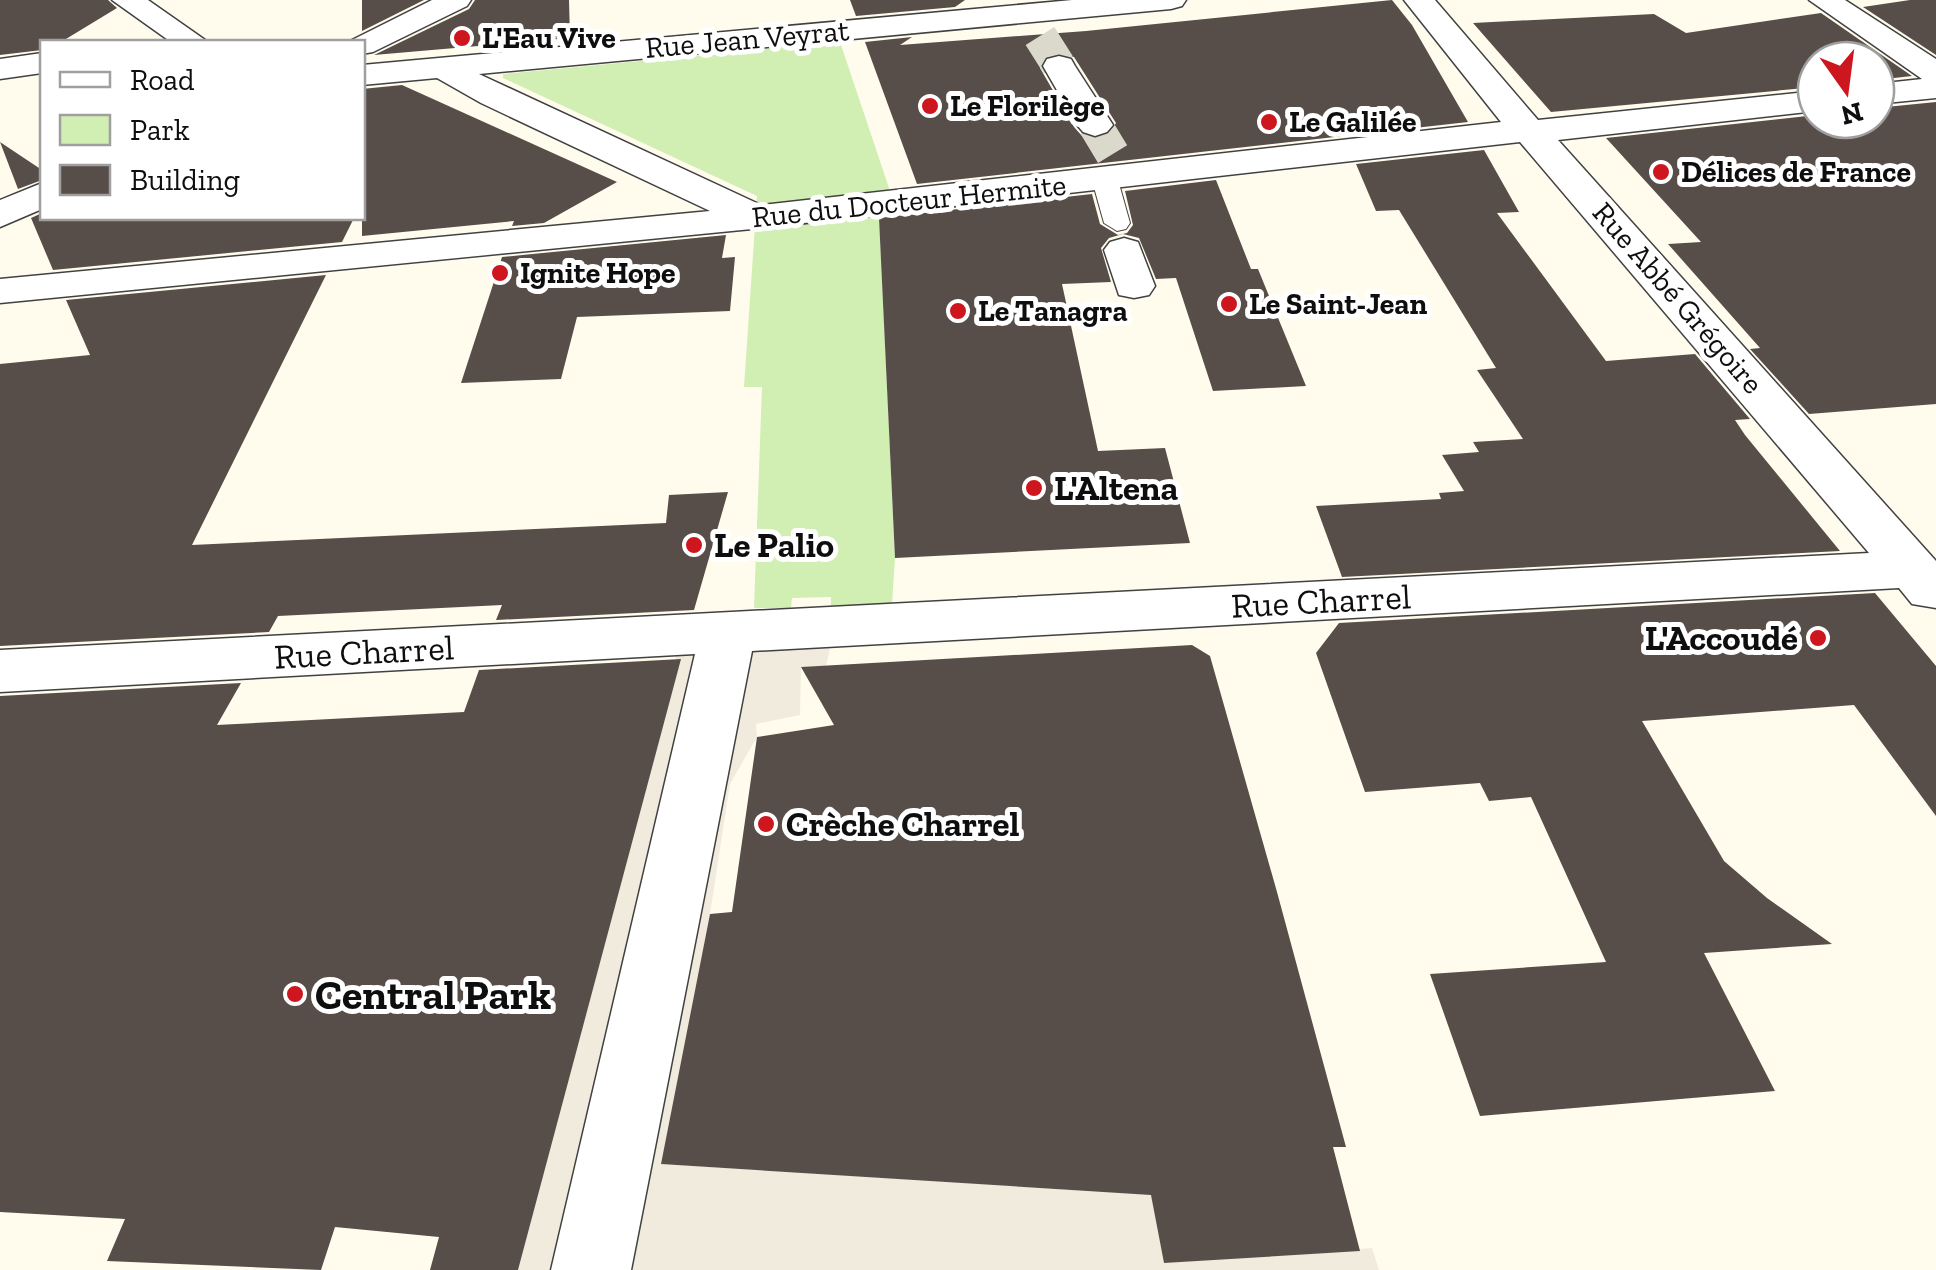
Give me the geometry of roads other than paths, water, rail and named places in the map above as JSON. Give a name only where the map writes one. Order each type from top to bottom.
[{"type":"street","points":[[127,0],[186,40]]},
{"type":"street","points":[[365,44],[456,0]]},
{"type":"street","name":"Rue Jean Veyrat","points":[[365,75],[1170,0]]},
{"type":"street","name":"Rue Abbé Grégoire","points":[[1419,0],[1529,132],[1560,162],[1925,582]]},
{"type":"street","points":[[1824,0],[1936,74]]},
{"type":"street","points":[[0,68],[40,63]]},
{"type":"street","points":[[1059,66],[1095,125]]},
{"type":"street","points":[[442,67],[479,90],[756,217]]},
{"type":"street","points":[[1896,92],[1936,88]]},
{"type":"street","name":"Rue du Docteur Hermite","points":[[0,291],[370,258],[756,217],[1116,172],[1796,103]]},
{"type":"street","points":[[0,215],[40,195]]},
{"type":"street","name":"Rue Charrel","points":[[0,671],[728,632],[1925,582]]},
{"type":"street","points":[[590,1270],[728,632]]},
{"type":"lane","points":[[1116,172],[1125,253]]},
{"type":"tunnel","points":[[1040,36],[1059,66]]},
{"type":"tunnel","points":[[1095,125],[1115,158]]},
{"type":"place","name":"L'Eau Vive","points":[[462,38]]},
{"type":"place","name":"Le Florilège","points":[[930,106]]},
{"type":"place","name":"Le Galilée","points":[[1269,122]]},
{"type":"place","name":"Délices de France","points":[[1661,172]]},
{"type":"place","name":"Ignite Hope","points":[[500,273]]},
{"type":"place","name":"Le Saint-Jean","points":[[1229,304]]},
{"type":"place","name":"Le Tanagra","points":[[958,311]]},
{"type":"place","name":"L'Altena","points":[[1034,488]]},
{"type":"place","name":"Le Palio","points":[[694,545]]},
{"type":"place","name":"L'Accoudé","points":[[1818,638]]},
{"type":"place","name":"Crèche Charrel","points":[[766,824]]},
{"type":"place","name":"Central Park","points":[[295,994]]}]
